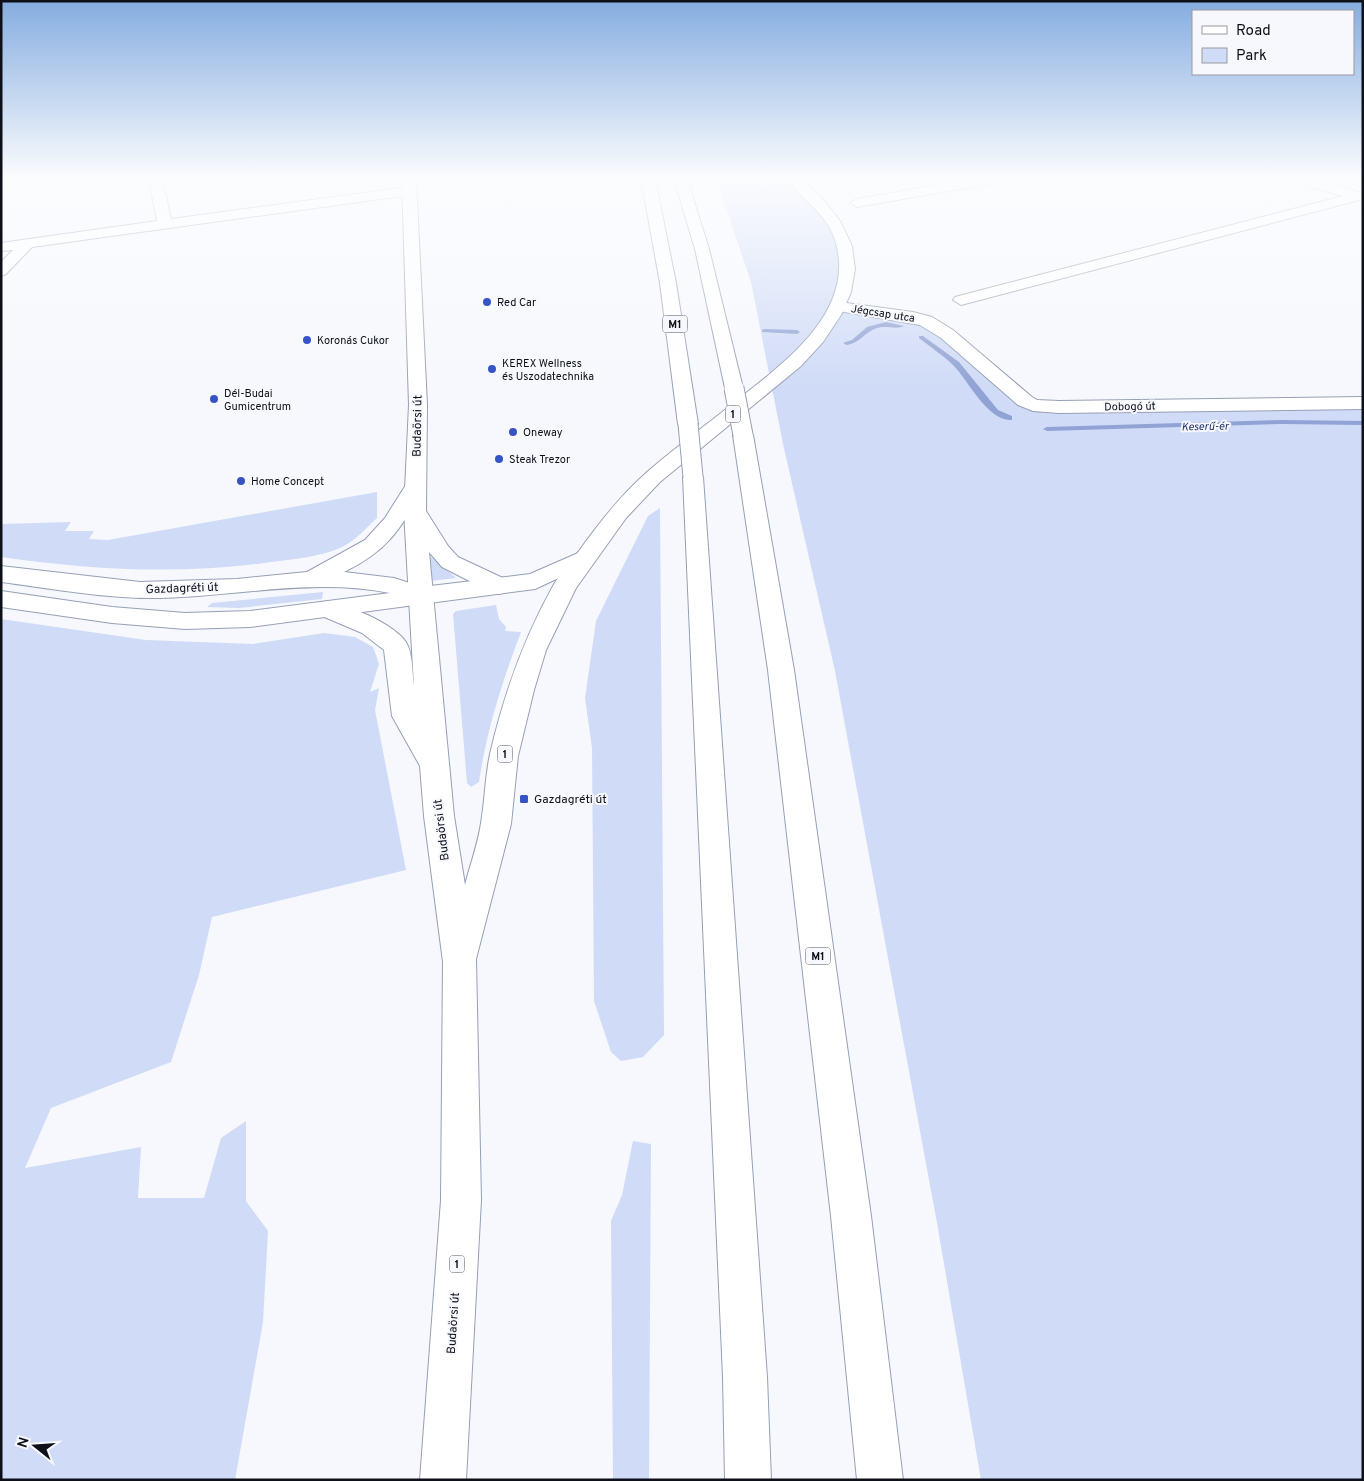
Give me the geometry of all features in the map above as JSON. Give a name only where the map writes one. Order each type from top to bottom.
[{"type":"main road","points":[[1,271],[23,248]]},
{"type":"main road","name":"Budaörsi út","points":[[411,248],[417,391],[415,511],[420,594],[433,765],[444,859],[460,962],[462,1200],[443,1480]]},
{"type":"main road","name":"M1","points":[[661,248],[688,424],[693,477],[745,1367],[748,1480]]},
{"type":"main road","name":"M1","points":[[702,248],[744,435],[781,670],[851,1216],[880,1480]]},
{"type":"main road","name":"1","points":[[460,962],[496,824],[504,756],[533,650],[565,586],[584,557],[618,513],[653,478],[795,362],[814,343],[839,307],[847,274],[845,248]]},
{"type":"main road","points":[[961,300],[1158,248]]},
{"type":"main road","name":"Jégcsap utca","points":[[839,307],[912,317],[926,322]]},
{"type":"main road","name":"Dobogó út","points":[[926,322],[947,334],[1020,397],[1033,405],[1058,408],[1363,403]]},
{"type":"main road","points":[[310,579],[364,552],[377,542],[390,527],[416,484]]},
{"type":"main road","points":[[415,511],[439,550],[450,562],[499,586]]},
{"type":"main road","name":"Gazdagréti út","points":[[1,599],[112,615],[185,621],[250,620],[331,610],[420,594],[535,582],[584,557]]},
{"type":"main road","name":"Gazdagréti út","points":[[1,574],[131,590],[212,588],[310,579],[356,578],[388,583],[420,594]]},
{"type":"main road","points":[[331,610],[371,627],[396,646],[405,716],[433,765]]},
{"type":"green space","points":[[739,248],[844,248],[846,252],[839,307],[926,321],[1025,401],[1363,406],[1363,1480],[981,1480],[937,1223],[835,671],[783,444],[751,282]]},
{"type":"green space","points":[[377,492],[377,518],[361,534],[342,547],[307,557],[237,566],[170,570],[102,568],[1,557],[1,524],[71,522],[65,531],[94,531],[89,539],[108,540]]},
{"type":"green space","points":[[660,508],[664,1035],[643,1057],[621,1061],[611,1052],[594,1001],[592,748],[585,698],[596,621],[648,516]]},
{"type":"green space","points":[[428,557],[431,557],[456,578],[431,581]]},
{"type":"green space","points":[[323,592],[322,599],[239,608],[207,607],[212,603]]},
{"type":"green space","points":[[496,605],[499,619],[506,627],[505,631],[521,632],[496,706],[486,743],[479,782],[471,787],[467,783],[453,614],[456,611]]},
{"type":"green space","points":[[1,619],[146,640],[253,644],[324,633],[355,637],[373,647],[379,664],[370,692],[379,688],[375,710],[406,870],[212,917],[199,975],[171,1062],[51,1108],[25,1168],[141,1147],[138,1198],[204,1198],[221,1138],[246,1121],[246,1201],[268,1231],[263,1322],[235,1480],[1,1480]]},
{"type":"green space","points":[[633,1141],[651,1144],[649,1480],[613,1480],[611,1221],[622,1195]]},
{"type":"waterway","name":"Keserű-ér","points":[[847,343],[854,342],[865,332],[880,325],[901,326]]},
{"type":"waterway","name":"Keserű-ér","points":[[764,331],[797,332]]},
{"type":"waterway","name":"Keserű-ér","points":[[921,337],[956,364],[995,412],[1009,418]]},
{"type":"waterway","name":"Keserű-ér","points":[[1047,429],[1282,422],[1363,423]]},
{"type":"place","name":"Red Car","points":[[487,302]]},
{"type":"place","name":"Koronás Cukor","points":[[307,340]]},
{"type":"place","name":"KEREX Wellness és Uszodatechnika","points":[[492,369]]},
{"type":"place","name":"Dél-Budai Gumicentrum","points":[[214,399]]},
{"type":"place","name":"Oneway","points":[[513,432]]},
{"type":"place","name":"Steak Trezor","points":[[499,459]]},
{"type":"place","name":"Home Concept","points":[[241,481]]},
{"type":"place","name":"Gazdagréti út","points":[[524,799]]}]
